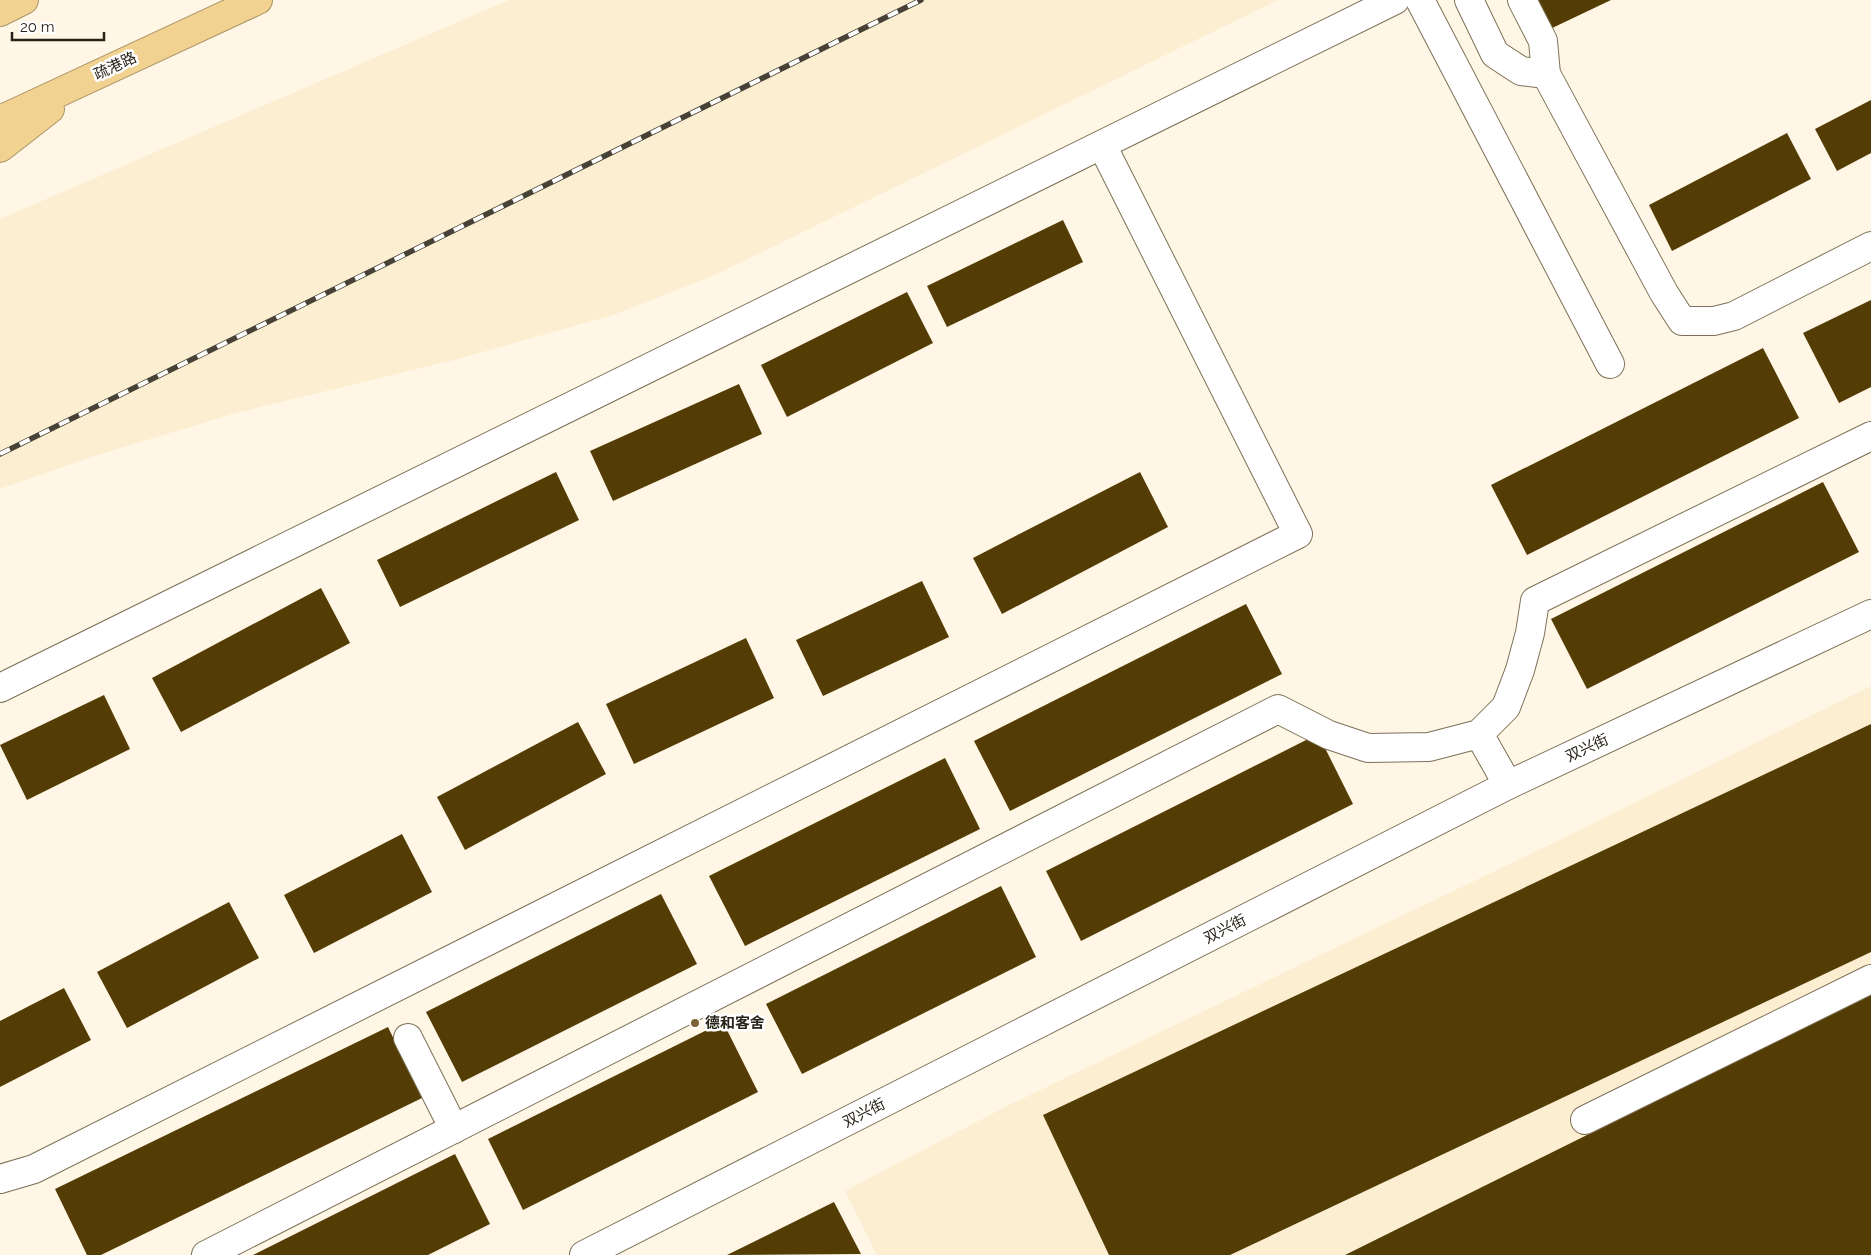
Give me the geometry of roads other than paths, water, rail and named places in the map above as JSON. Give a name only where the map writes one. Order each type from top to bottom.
[{"type":"highway","points":[[0,4],[12,0]]},
{"type":"highway","points":[[0,12],[24,0]]},
{"type":"highway","name":"疏港路","points":[[0,120],[258,0]]},
{"type":"highway","points":[[0,148],[86,80]]},
{"type":"street","points":[[0,688],[1395,0]]},
{"type":"street","points":[[1420,0],[1610,364]]},
{"type":"street","points":[[1469,0],[1495,54],[1521,71],[1546,74]]},
{"type":"street","points":[[1522,0],[1543,40],[1546,74],[1664,293],[1682,321],[1714,321],[1734,316],[1871,246]]},
{"type":"street","points":[[0,1179],[34,1169],[1298,534],[1102,145]]},
{"type":"street","points":[[206,1255],[1278,709],[1329,735],[1368,748],[1429,748],[1479,734],[1506,707],[1520,670],[1530,633],[1535,601],[1871,436]]},
{"type":"street","name":"双兴街","points":[[584,1255],[1508,785],[1871,614]]},
{"type":"street","points":[[1479,734],[1508,785]]},
{"type":"street","points":[[1585,1120],[1871,979]]},
{"type":"street","points":[[408,1038],[454,1129]]},
{"type":"railway","points":[[0,454],[921,0]]},
{"type":"place","name":"德和客舍","points":[[695,1023]]}]
